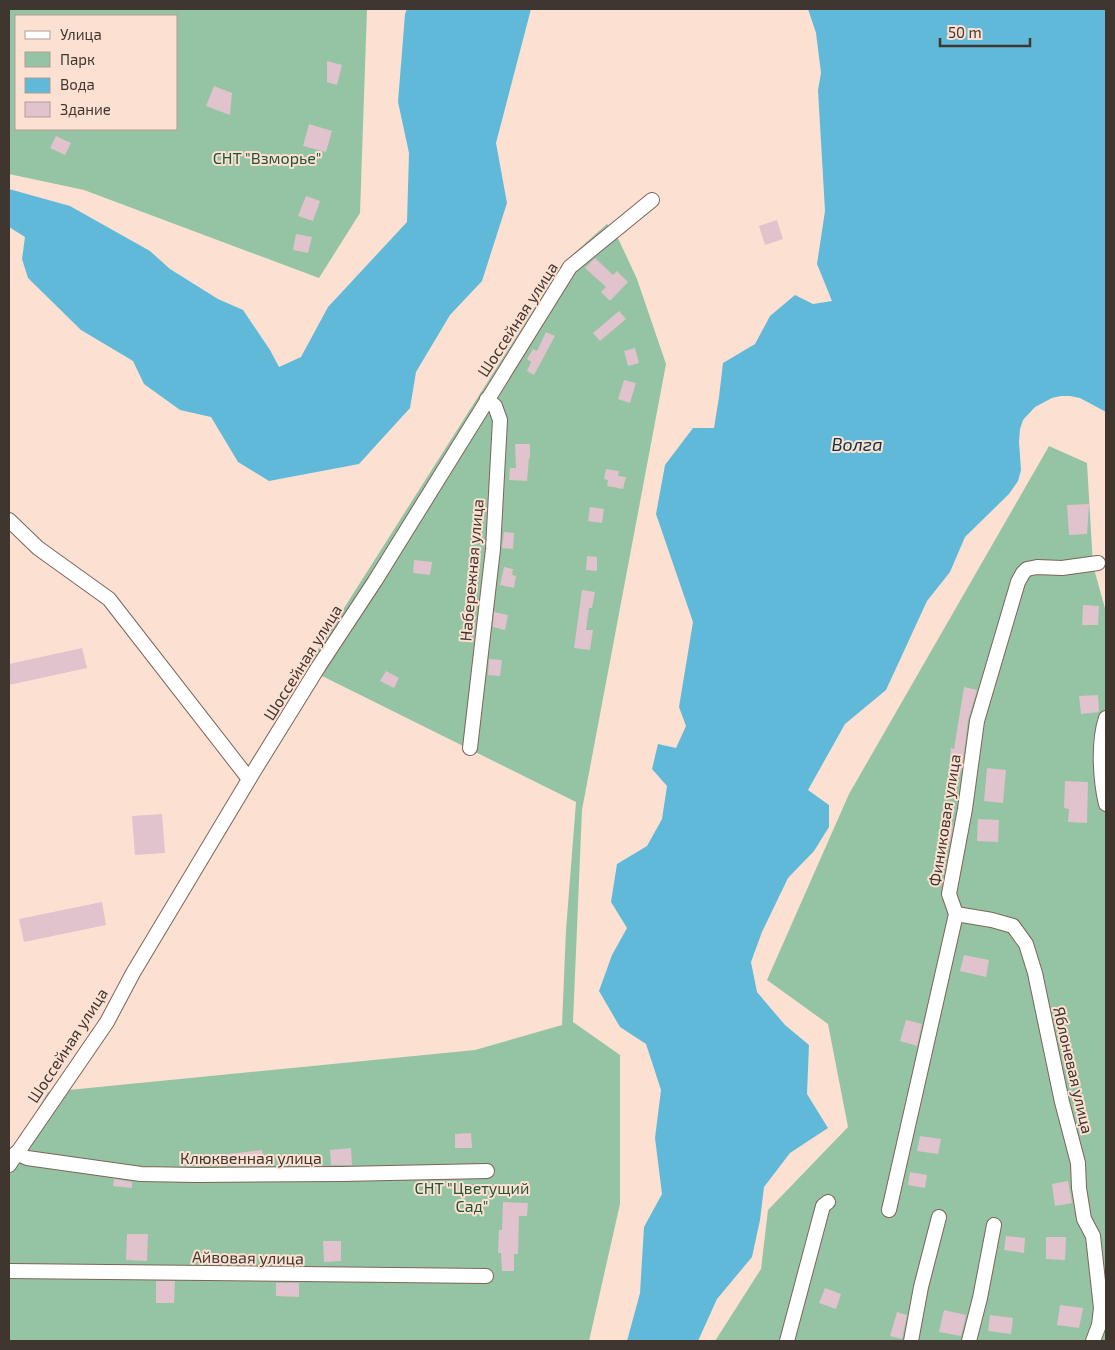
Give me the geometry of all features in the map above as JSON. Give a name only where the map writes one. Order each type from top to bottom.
[{"type":"street","name":"Шоссейная улица","points":[[12,1159],[107,1022],[133,973],[249,779],[319,666],[375,581],[570,267],[652,200]]},
{"type":"street","name":"Набережная улица","points":[[470,748],[493,549],[500,420],[495,406],[487,398]]},
{"type":"street","points":[[9,520],[38,548],[109,599],[249,779]]},
{"type":"street","name":"Финиковая улица","points":[[889,1210],[956,914],[949,894],[965,809],[977,721],[1018,582],[1023,573],[1028,569],[1037,567],[1062,568],[1098,563]]},
{"type":"street","points":[[1106,718],[1103,728],[1101,761],[1102,786],[1106,804]]},
{"type":"street","name":"Яблоневая улица","points":[[956,914],[992,920],[1013,926],[1026,944],[1033,966],[1062,1102],[1078,1164],[1079,1188],[1084,1219],[1093,1236],[1101,1308],[1099,1325],[1093,1341]]},
{"type":"street","name":"Клюквенная улица","points":[[12,1159],[27,1158],[141,1174],[197,1176],[487,1171]]},
{"type":"street","points":[[787,1341],[823,1206],[828,1202]]},
{"type":"street","points":[[911,1341],[921,1287],[939,1217]]},
{"type":"street","points":[[969,1341],[980,1298],[994,1225]]},
{"type":"street","name":"Айвовая улица","points":[[9,1272],[486,1276]]},
{"type":"green space","name":"СНТ \"Взморье\"","points":[[9,9],[367,9],[360,213],[319,278],[84,190],[9,174]]},
{"type":"green space","name":"СНТ \"Цветущий Сад\"","points":[[607,224],[617,236],[637,279],[666,364],[582,810],[573,1022],[620,1055],[620,1204],[589,1341],[9,1341],[9,1157],[48,1092],[475,1050],[562,1025],[566,930],[576,802],[306,668],[563,263]]},
{"type":"green space","points":[[1049,446],[1087,463],[1093,565],[1106,612],[1106,1341],[715,1341],[761,1269],[768,1210],[848,1127],[828,1024],[767,980],[849,794]]},
{"type":"water","points":[[407,9],[531,9],[496,143],[507,203],[482,281],[450,315],[416,372],[410,408],[359,464],[269,481],[238,462],[211,417],[180,410],[144,384],[133,361],[81,330],[28,278],[22,259],[25,237],[9,227],[9,189],[70,206],[150,251],[170,269],[218,299],[243,310],[279,367],[301,357],[328,307],[407,222],[409,153],[398,102],[405,14]]},
{"type":"water","name":"Волга","points":[[808,9],[1106,9],[1106,412],[1080,398],[1061,396],[1052,398],[1035,407],[1023,420],[1020,429],[1021,470],[1018,481],[1009,494],[965,537],[950,572],[927,601],[886,690],[845,724],[808,790],[829,805],[829,827],[814,851],[788,878],[762,932],[751,962],[757,992],[785,1025],[809,1045],[807,1094],[828,1128],[790,1153],[764,1187],[760,1220],[752,1257],[717,1299],[698,1341],[627,1341],[640,1293],[644,1227],[662,1194],[655,1138],[661,1090],[646,1044],[620,1027],[599,991],[612,955],[627,928],[611,902],[617,864],[647,846],[662,819],[667,786],[652,769],[658,744],[676,748],[686,726],[679,707],[693,622],[656,514],[665,465],[693,428],[714,428],[723,363],[755,344],[770,316],[795,295],[813,304],[832,301],[817,264],[825,211],[818,90],[821,73],[816,33]]},
{"type":"building","points":[[327,61],[342,65],[337,85],[327,82]]},
{"type":"building","points":[[214,86],[232,93],[230,115],[206,106]]},
{"type":"building","points":[[309,124],[332,131],[326,152],[303,146]]},
{"type":"building","points":[[56,136],[71,143],[65,155],[50,148]]},
{"type":"building","points":[[306,196],[320,201],[313,221],[298,216]]},
{"type":"building","points":[[777,220],[783,239],[765,245],[759,226]]},
{"type":"building","points":[[296,234],[312,237],[308,253],[293,250]]},
{"type":"building","points":[[595,258],[613,275],[617,271],[628,282],[610,301],[601,292],[606,287],[585,268]]},
{"type":"building","points":[[619,311],[626,319],[600,341],[593,333]]},
{"type":"building","points":[[546,332],[555,336],[534,375],[527,371],[531,362],[527,359],[533,349],[537,351]]},
{"type":"building","points":[[635,348],[639,363],[628,366],[624,351]]},
{"type":"building","points":[[624,380],[636,383],[630,403],[618,399]]},
{"type":"building","points":[[515,444],[530,444],[527,481],[509,480],[510,468],[516,468]]},
{"type":"building","points":[[606,469],[619,471],[618,476],[626,477],[623,489],[607,486],[608,480],[604,479]]},
{"type":"building","points":[[1089,504],[1087,534],[1069,535],[1067,505]]},
{"type":"building","points":[[590,507],[604,509],[602,523],[588,521]]},
{"type":"building","points":[[504,532],[514,533],[513,549],[502,548]]},
{"type":"building","points":[[587,556],[597,557],[597,571],[586,570]]},
{"type":"building","points":[[414,560],[432,562],[430,575],[413,573]]},
{"type":"building","points":[[504,567],[513,569],[512,575],[516,576],[514,588],[500,585]]},
{"type":"building","points":[[582,590],[595,592],[592,608],[589,608],[586,630],[593,630],[590,650],[574,648]]},
{"type":"building","points":[[1083,605],[1099,606],[1098,625],[1082,625]]},
{"type":"building","points":[[494,612],[508,615],[505,630],[493,627]]},
{"type":"building","points":[[82,648],[87,668],[9,685],[9,664]]},
{"type":"building","points":[[489,659],[502,660],[500,676],[488,675]]},
{"type":"building","points":[[386,671],[399,678],[394,688],[380,681]]},
{"type":"building","points":[[964,687],[977,690],[968,720],[962,769],[949,768],[951,748],[954,749]]},
{"type":"building","points":[[1098,695],[1099,712],[1081,714],[1079,696]]},
{"type":"building","points":[[987,768],[1006,770],[1003,803],[984,801]]},
{"type":"building","points":[[1065,781],[1088,782],[1087,823],[1068,822],[1069,809],[1064,808]]},
{"type":"building","points":[[162,814],[165,853],[135,855],[132,816]]},
{"type":"building","points":[[978,819],[999,820],[998,842],[977,841]]},
{"type":"building","points":[[944,824],[953,826],[950,842],[942,841]]},
{"type":"building","points":[[102,902],[106,925],[24,942],[19,919]]},
{"type":"building","points":[[964,955],[989,960],[986,977],[960,971]]},
{"type":"building","points":[[906,1020],[922,1024],[917,1046],[900,1041]]},
{"type":"building","points":[[471,1133],[472,1148],[455,1148],[455,1134]]},
{"type":"building","points":[[920,1136],[941,1139],[938,1154],[917,1151]]},
{"type":"building","points":[[351,1148],[352,1165],[331,1165],[330,1150]]},
{"type":"building","points":[[262,1150],[264,1166],[230,1166],[228,1154]]},
{"type":"building","points":[[910,1172],[927,1175],[925,1188],[908,1185]]},
{"type":"building","points":[[114,1179],[132,1182],[132,1188],[113,1186]]},
{"type":"building","points":[[1068,1181],[1072,1203],[1055,1206],[1052,1184]]},
{"type":"building","points":[[503,1202],[528,1203],[527,1216],[519,1216],[518,1254],[514,1254],[514,1271],[502,1271],[501,1253],[498,1253],[499,1230],[502,1230]]},
{"type":"building","points":[[127,1234],[148,1234],[147,1261],[126,1260]]},
{"type":"building","points":[[1006,1236],[1025,1238],[1024,1253],[1004,1250]]},
{"type":"building","points":[[1046,1237],[1066,1237],[1065,1260],[1046,1259]]},
{"type":"building","points":[[323,1241],[341,1241],[341,1261],[324,1262]]},
{"type":"building","points":[[156,1281],[175,1281],[174,1303],[156,1303]]},
{"type":"building","points":[[276,1283],[299,1283],[299,1297],[276,1296]]},
{"type":"building","points":[[825,1288],[841,1294],[836,1309],[819,1303]]},
{"type":"building","points":[[1060,1305],[1083,1308],[1079,1328],[1057,1325]]},
{"type":"building","points":[[944,1310],[966,1315],[961,1336],[939,1332]]},
{"type":"building","points":[[897,1312],[907,1315],[902,1339],[890,1336]]},
{"type":"building","points":[[990,1315],[1013,1318],[1011,1334],[988,1331]]}]
